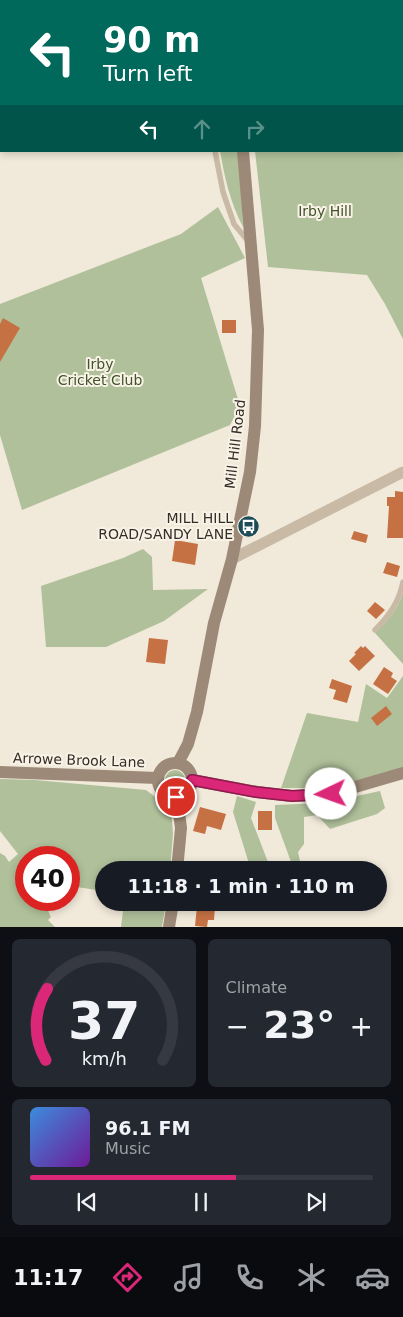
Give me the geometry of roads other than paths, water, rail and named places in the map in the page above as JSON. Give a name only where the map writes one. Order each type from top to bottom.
[{"type":"street","name":"Mill Hill Road","points":[[178,763],[188,744],[197,712],[214,623],[232,559],[250,472],[255,426],[258,330],[243,152]]},
{"type":"street","points":[[232,559],[258,548],[403,472]]},
{"type":"street","points":[[178,763],[187,768],[192,780],[187,792],[176,797],[168,796],[162,792],[157,778],[162,767],[178,763]]},
{"type":"street","name":"Arrowe Brook Lane","points":[[0,772],[157,778]]},
{"type":"street","points":[[192,780],[256,792],[292,796],[331,794],[403,772]]},
{"type":"street","points":[[176,797],[181,828],[178,861]]},
{"type":"street","points":[[169,927],[172,911]]},
{"type":"lane","points":[[215,152],[223,192],[234,224],[252,246]]},
{"type":"lane","points":[[375,630],[390,614],[401,593],[403,582]]},
{"type":"place","name":"MILL HILL ROAD/SANDY LANE","points":[[249,526]]},
{"type":"park label","name":"Irby Hill","points":[[325,211]]},
{"type":"park label","name":"Irby Cricket Club","points":[[100,372]]}]
